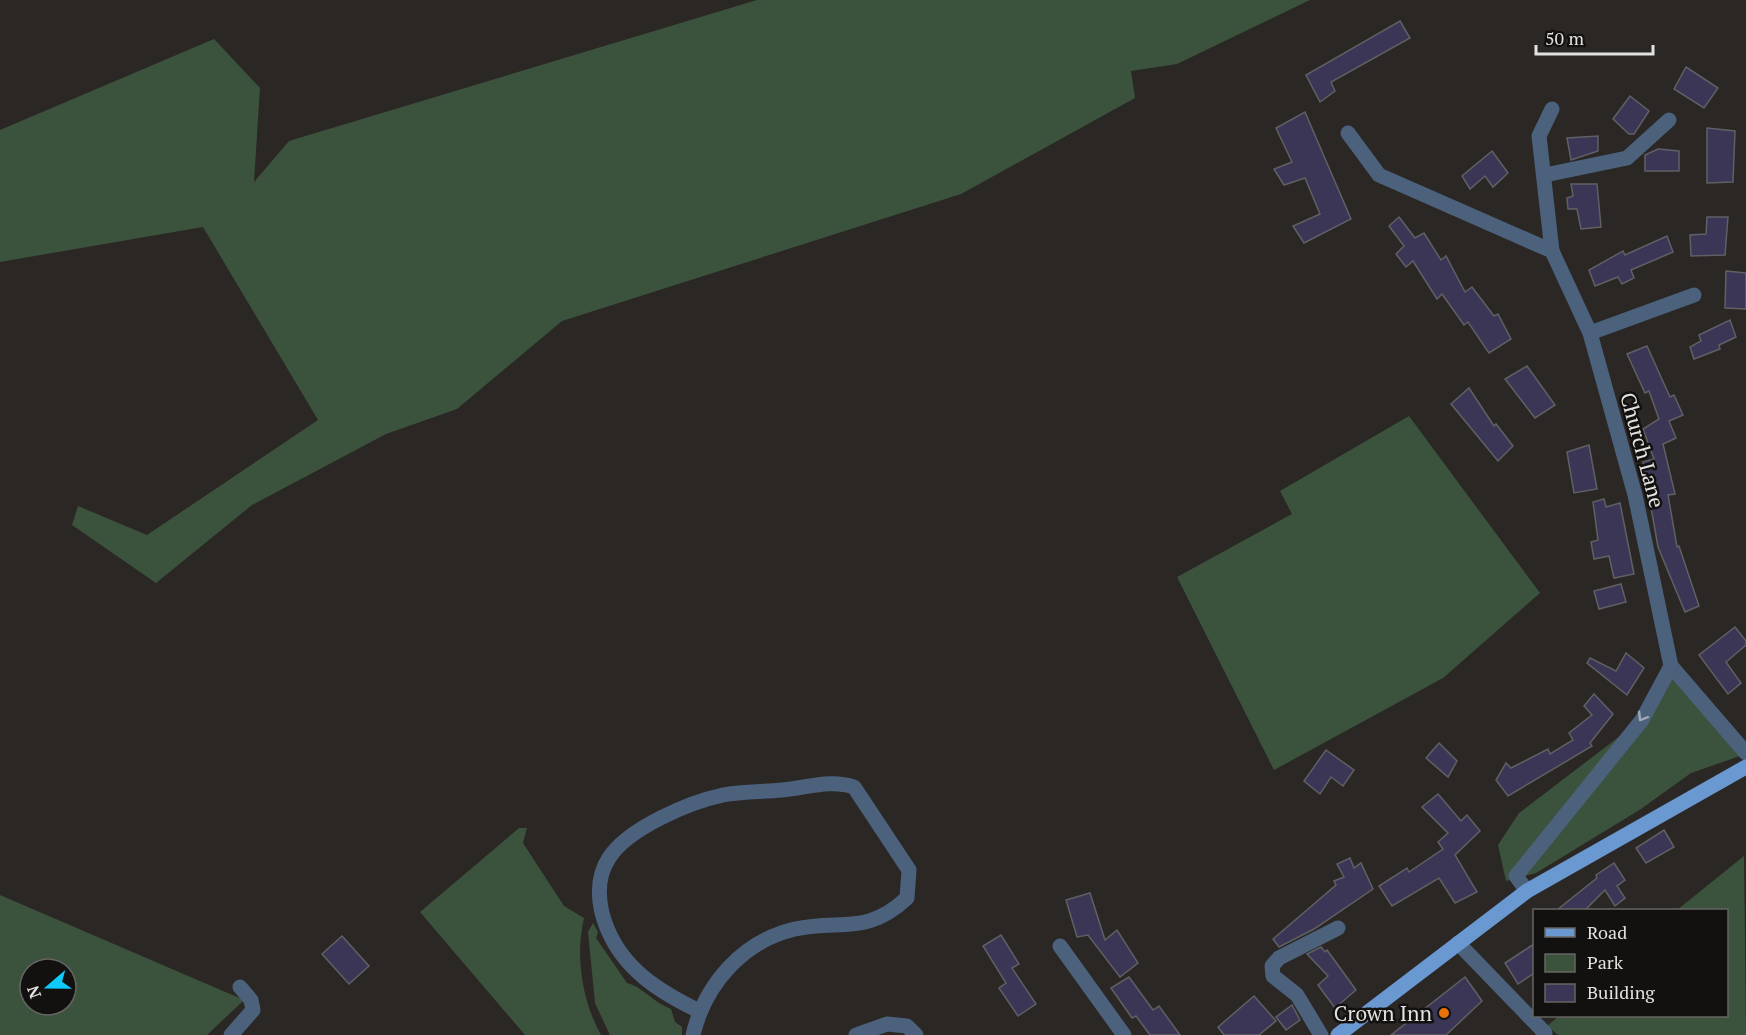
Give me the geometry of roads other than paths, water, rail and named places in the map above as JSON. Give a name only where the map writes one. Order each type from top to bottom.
[{"type":"main road","points":[[1338,1035],[1527,891],[1746,767]]},
{"type":"street","name":"Church Lane","points":[[1552,109],[1539,136],[1552,251],[1590,333],[1635,495],[1671,666],[1746,753]]},
{"type":"street","points":[[1545,175],[1627,158],[1669,120]]},
{"type":"street","points":[[1348,134],[1379,175],[1552,251]]},
{"type":"street","points":[[1590,333],[1694,295]]},
{"type":"street","points":[[1527,891],[1516,876],[1642,720],[1671,666]]},
{"type":"street","points":[[693,1035],[699,1011],[723,972],[743,953],[767,939],[795,929],[852,926],[875,920],[894,910],[907,898],[909,870],[854,787],[841,782],[825,783],[725,795],[701,801],[642,830],[609,858],[598,892],[601,914],[611,938],[642,978],[661,993],[699,1011]]},
{"type":"street","points":[[1321,1035],[1297,995],[1273,976],[1272,966],[1279,958],[1293,953],[1310,941],[1338,928]]},
{"type":"street","points":[[1458,943],[1531,1018],[1544,1035]]},
{"type":"street","points":[[1060,946],[1124,1035]]},
{"type":"street","points":[[231,1035],[253,1010],[251,1000],[240,987]]},
{"type":"street","points":[[856,1035],[887,1024],[907,1026],[916,1035]]},
{"type":"place","name":"Crown Inn","points":[[1444,1013]]}]
